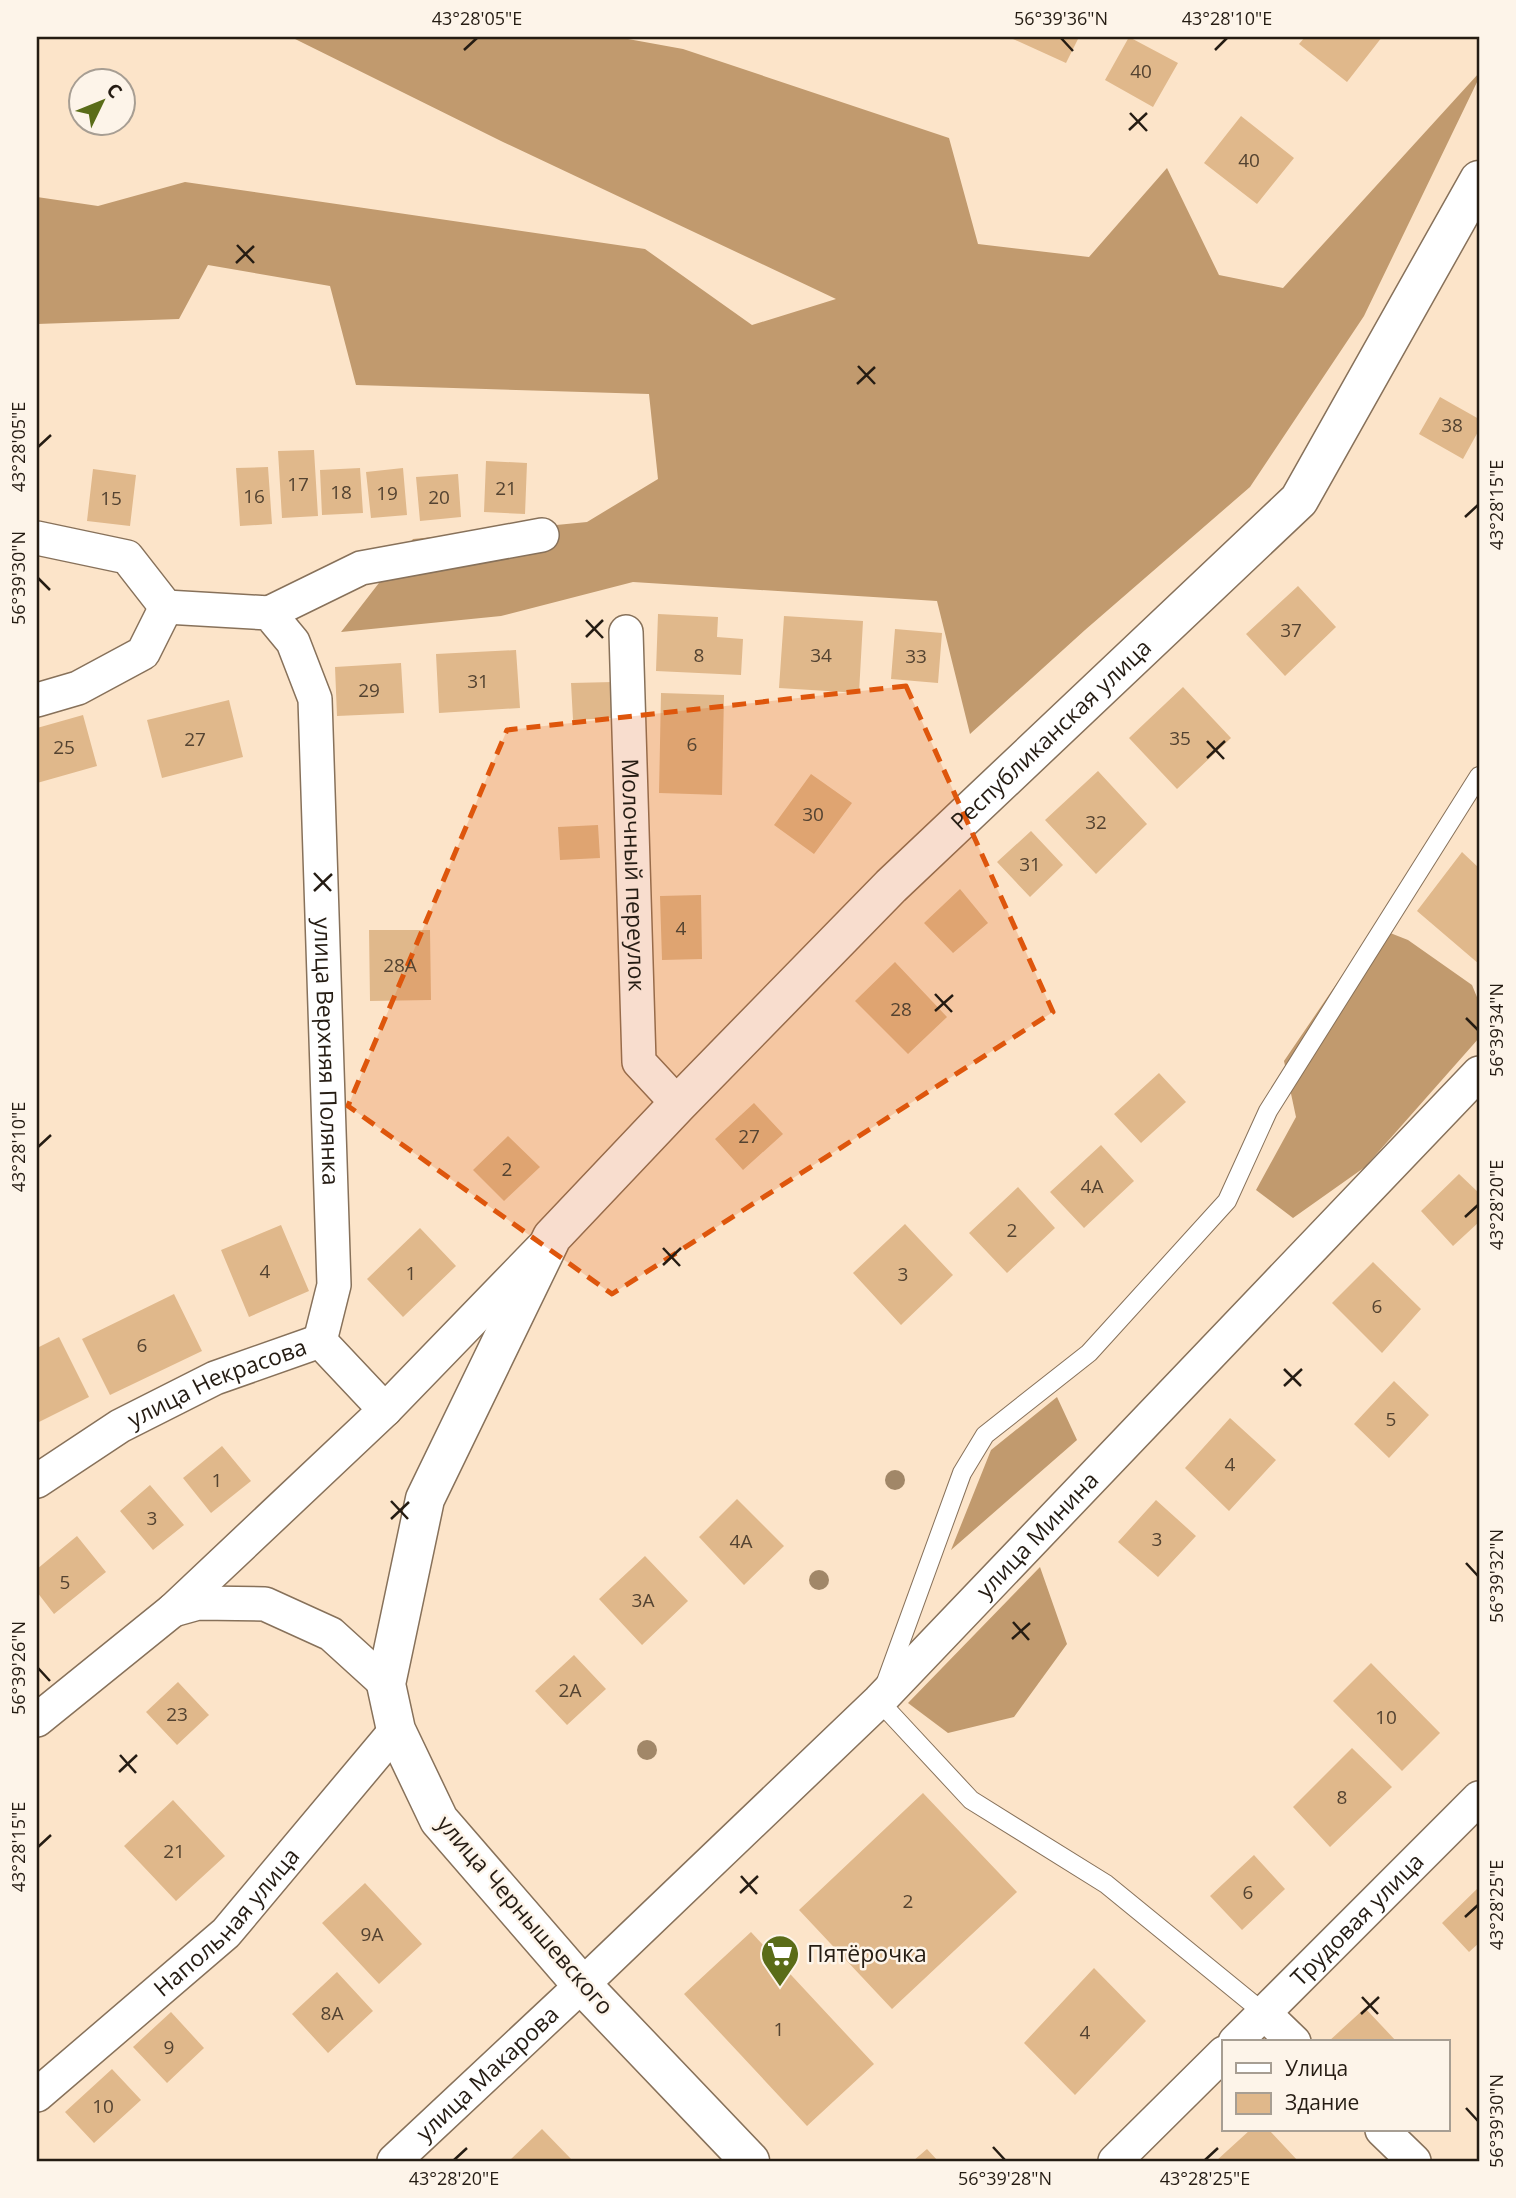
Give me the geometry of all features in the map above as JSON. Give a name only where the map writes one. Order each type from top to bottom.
[{"type":"street","name":"Республиканская улица","points":[[552,1237],[891,886],[1299,500],[1479,180]]},
{"type":"street","points":[[37,538],[127,557],[166,607],[270,613],[360,568],[542,535]]},
{"type":"street","points":[[37,700],[78,688],[143,653],[166,607]]},
{"type":"street","name":"улица Верхняя Полянка","points":[[270,613],[293,642],[315,699],[334,1284],[320,1340]]},
{"type":"street","name":"Молочный переулок","points":[[626,632],[639,1062],[678,1104]]},
{"type":"street","name":"улица Минина","points":[[582,1985],[879,1701],[1479,1073]]},
{"type":"street","points":[[37,1720],[173,1610],[385,1410],[552,1237]]},
{"type":"street","name":"улица Чернышевского","points":[[552,1237],[425,1499],[386,1684],[396,1730],[439,1820],[582,1985],[750,2161]]},
{"type":"street","name":"улица Некрасова","points":[[37,1481],[120,1426],[215,1378],[320,1340],[385,1410]]},
{"type":"street","points":[[173,1610],[198,1603],[265,1604],[331,1634],[386,1684]]},
{"type":"street","name":"Напольная улица","points":[[37,2095],[226,1933],[396,1730]]},
{"type":"street","name":"Трудовая улица","points":[[1237,2040],[1479,1798]]},
{"type":"street","name":"улица Макарова","points":[[394,2161],[582,1985]]},
{"type":"street","points":[[1264,2013],[1292,2040]]},
{"type":"street","points":[[1115,2161],[1222,2055]]},
{"type":"street","points":[[1384,2132],[1414,2161]]},
{"type":"lane","points":[[1264,2013],[1105,1884],[971,1800],[879,1701],[962,1473],[985,1435],[1089,1353],[1227,1201],[1268,1111],[1479,776]]},
{"type":"highlighted area","points":[[906,686],[1053,1012],[612,1294],[348,1106],[507,730]]},
{"type":"shaded area","points":[[291,37],[617,37],[683,49],[949,138],[978,244],[1089,257],[1167,168],[1219,275],[1283,288],[1479,73],[1479,78],[1364,316],[1250,487],[970,734],[937,601],[633,582],[501,616],[341,632],[413,539],[587,522],[658,479],[649,394],[356,385],[330,286],[208,265],[179,319],[37,324],[37,197],[98,206],[185,182],[645,249],[752,325],[836,299],[503,142]]},
{"type":"shaded area","points":[[1375,927],[1408,940],[1472,985],[1479,1002],[1479,1038],[1365,1167],[1293,1218],[1256,1190],[1296,1117],[1284,1061]]},
{"type":"shaded area","points":[[1057,1397],[1077,1440],[951,1550],[991,1450]]},
{"type":"shaded area","points":[[1040,1567],[1067,1644],[1014,1717],[948,1733],[908,1703]]},
{"type":"building","points":[[1079,37],[1066,63],[1013,39]]},
{"type":"building","points":[[1129,37],[1178,63],[1153,107],[1105,80]]},
{"type":"building","points":[[1305,37],[1382,37],[1347,82],[1299,44]]},
{"type":"building","points":[[1241,116],[1294,158],[1257,204],[1204,163]]},
{"type":"building","points":[[1440,397],[1479,419],[1479,430],[1463,459],[1419,434]]},
{"type":"building","points":[[314,450],[318,516],[282,518],[278,451]]},
{"type":"building","points":[[486,461],[527,463],[525,514],[484,512]]},
{"type":"building","points":[[268,467],[272,524],[240,526],[236,468]]},
{"type":"building","points":[[360,468],[363,513],[322,515],[320,470]]},
{"type":"building","points":[[403,468],[407,515],[371,518],[366,472]]},
{"type":"building","points":[[93,469],[136,475],[130,526],[87,521]]},
{"type":"building","points":[[458,474],[461,517],[420,521],[416,477]]},
{"type":"building","points":[[1298,586],[1336,627],[1285,676],[1246,634]]},
{"type":"building","points":[[658,614],[718,617],[717,637],[743,639],[741,675],[656,671]]},
{"type":"building","points":[[784,616],[863,621],[859,693],[779,688]]},
{"type":"building","points":[[895,629],[942,633],[938,683],[891,679]]},
{"type":"building","points":[[516,650],[520,708],[439,713],[436,654]]},
{"type":"building","points":[[401,663],[404,713],[337,716],[335,667]]},
{"type":"building","points":[[613,682],[614,718],[573,720],[571,683]]},
{"type":"building","points":[[1183,687],[1231,738],[1177,789],[1129,738]]},
{"type":"building","points":[[661,693],[724,695],[722,795],[659,793]]},
{"type":"building","points":[[229,700],[243,757],[162,778],[147,720]]},
{"type":"building","points":[[83,715],[97,766],[37,783],[37,728]]},
{"type":"building","points":[[1098,771],[1147,824],[1096,874],[1045,820]]},
{"type":"building","points":[[811,774],[852,803],[814,854],[774,825]]},
{"type":"building","points":[[598,825],[600,858],[560,860],[558,827]]},
{"type":"building","points":[[1031,831],[1063,865],[1030,897],[997,862]]},
{"type":"building","points":[[1462,852],[1479,868],[1479,964],[1417,911]]},
{"type":"building","points":[[960,889],[988,923],[953,953],[924,923]]},
{"type":"building","points":[[701,895],[702,959],[662,960],[660,896]]},
{"type":"building","points":[[369,930],[430,930],[431,1000],[370,1001]]},
{"type":"building","points":[[895,962],[947,1017],[908,1054],[855,1001]]},
{"type":"building","points":[[1159,1073],[1186,1102],[1141,1143],[1114,1114]]},
{"type":"building","points":[[754,1103],[783,1134],[743,1170],[715,1139]]},
{"type":"building","points":[[508,1136],[540,1167],[504,1201],[473,1170]]},
{"type":"building","points":[[1101,1145],[1134,1181],[1084,1228],[1050,1192]]},
{"type":"building","points":[[1459,1174],[1479,1193],[1479,1222],[1453,1246],[1421,1211]]},
{"type":"building","points":[[1018,1187],[1055,1228],[1007,1273],[969,1233]]},
{"type":"building","points":[[905,1224],[953,1275],[901,1325],[853,1273]]},
{"type":"building","points":[[281,1225],[309,1291],[249,1317],[221,1250]]},
{"type":"building","points":[[420,1228],[456,1266],[403,1317],[367,1279]]},
{"type":"building","points":[[1373,1262],[1421,1309],[1382,1353],[1332,1303]]},
{"type":"building","points":[[174,1294],[202,1351],[110,1395],[82,1339]]},
{"type":"building","points":[[59,1337],[89,1397],[37,1423],[37,1348]]},
{"type":"building","points":[[1394,1381],[1429,1415],[1389,1458],[1354,1424]]},
{"type":"building","points":[[1230,1418],[1276,1460],[1229,1511],[1185,1468]]},
{"type":"building","points":[[222,1446],[251,1481],[211,1513],[183,1478]]},
{"type":"building","points":[[150,1485],[184,1525],[153,1550],[120,1511]]},
{"type":"building","points":[[737,1499],[784,1546],[744,1585],[699,1537]]},
{"type":"building","points":[[1156,1500],[1196,1536],[1158,1577],[1118,1542]]},
{"type":"building","points":[[77,1536],[106,1572],[54,1614],[37,1592],[37,1569]]},
{"type":"building","points":[[645,1556],[688,1601],[642,1645],[599,1599]]},
{"type":"building","points":[[574,1655],[606,1689],[567,1725],[535,1691]]},
{"type":"building","points":[[1371,1663],[1440,1733],[1402,1771],[1333,1701]]},
{"type":"building","points":[[178,1682],[209,1715],[177,1745],[146,1712]]},
{"type":"building","points":[[1352,1748],[1392,1787],[1330,1847],[1293,1807]]},
{"type":"building","points":[[923,1793],[1017,1892],[892,2009],[799,1910]]},
{"type":"building","points":[[173,1800],[225,1856],[176,1901],[124,1846]]},
{"type":"building","points":[[1254,1855],[1285,1889],[1242,1930],[1210,1896]]},
{"type":"building","points":[[365,1883],[422,1944],[379,1984],[322,1923]]},
{"type":"building","points":[[1479,1887],[1479,1943],[1469,1952],[1442,1923]]},
{"type":"building","points":[[751,1932],[874,2064],[807,2126],[684,1994]]},
{"type":"building","points":[[1094,1968],[1146,2021],[1075,2095],[1024,2043]]},
{"type":"building","points":[[337,1972],[373,2011],[328,2053],[292,2014]]},
{"type":"building","points":[[1365,2008],[1395,2040],[1330,2040]]},
{"type":"building","points":[[171,2012],[204,2048],[167,2083],[133,2047]]},
{"type":"building","points":[[112,2069],[141,2100],[94,2143],[65,2112]]},
{"type":"building","points":[[542,2129],[573,2161],[509,2161]]},
{"type":"building","points":[[1248,2132],[1271,2132],[1298,2161],[1216,2161]]},
{"type":"building","points":[[927,2149],[938,2161],[913,2161]]},
{"type":"place","name":"Пятёрочка","points":[[780,1988]]}]
